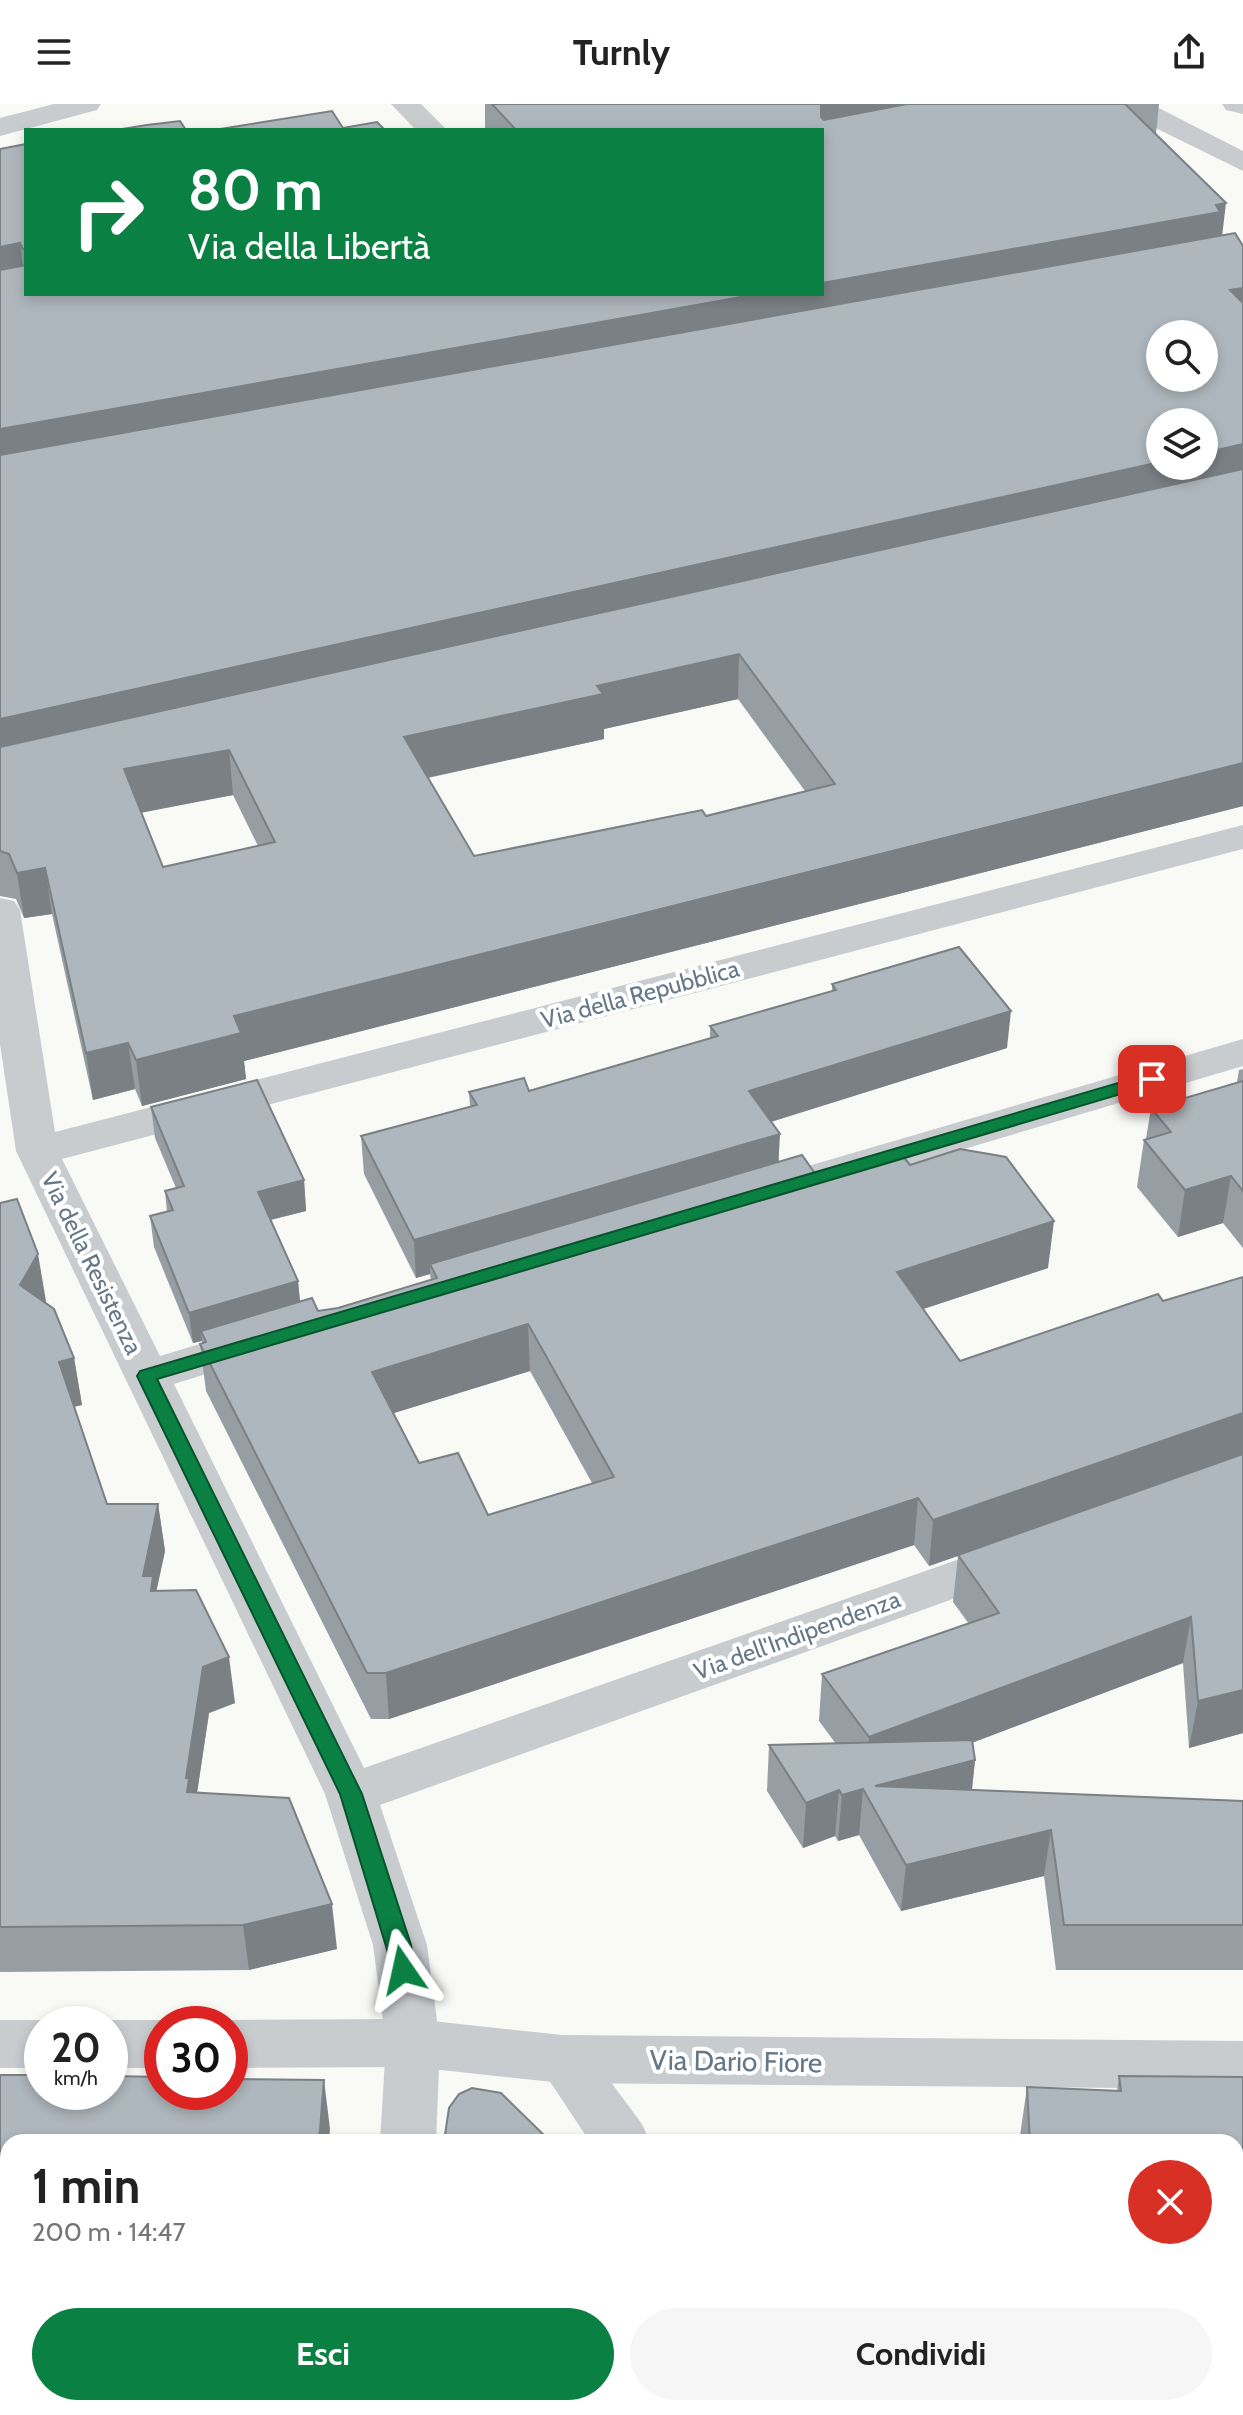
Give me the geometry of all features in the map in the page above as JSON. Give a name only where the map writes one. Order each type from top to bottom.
[{"type":"street","points":[[0,127],[87,104]]},
{"type":"street","points":[[405,104],[431,128]]},
{"type":"street","points":[[1129,104],[1243,162]]},
{"type":"street","points":[[1236,104],[1243,106]]},
{"type":"street","name":"Via della Repubblica","points":[[37,1151],[1243,837]]},
{"type":"street","name":"Via della Resistenza","points":[[0,910],[37,1151],[351,1794],[400,1945],[413,2043],[408,2134]]},
{"type":"street","points":[[725,1205],[1243,1052]]},
{"type":"street","points":[[146,1376],[299,1331]]},
{"type":"street","name":"Via dell'Indipendenza","points":[[351,1794],[1050,1545]]},
{"type":"street","name":"Via Dario Fiore","points":[[248,2044],[413,2043],[562,2059],[1243,2065]]},
{"type":"street","points":[[0,2044],[24,2044]]},
{"type":"street","points":[[562,2059],[616,2134]]},
{"type":"building","points":[[492,104],[821,104],[824,120],[907,104],[1125,104],[1226,203],[1216,205],[1220,212],[824,283],[824,128],[514,128]]},
{"type":"building","points":[[332,111],[343,128],[226,128]]},
{"type":"building","points":[[180,121],[185,128],[128,128]]},
{"type":"building","points":[[377,122],[383,128],[343,128]]},
{"type":"building","points":[[24,144],[24,249],[20,243],[0,247],[0,149]]},
{"type":"building","points":[[1235,233],[1243,246],[1243,288],[1230,290],[1243,303],[1243,444],[1218,450],[1218,408],[1146,408],[1146,465],[0,719],[0,455]]},
{"type":"building","points":[[24,265],[24,296],[747,296],[0,429],[0,270]]},
{"type":"building","points":[[1243,469],[1243,763],[234,1016],[241,1033],[136,1060],[128,1043],[86,1053],[45,868],[17,873],[9,854],[0,851],[0,747],[1194,480],[1218,480],[1218,475]],"holes":[[[739,654],[835,784],[706,816],[702,810],[474,856],[404,737],[603,694],[597,686]],[[229,750],[275,842],[163,867],[124,769]]]},
{"type":"building","points":[[959,947],[1011,1011],[749,1091],[780,1134],[414,1240],[361,1136],[477,1105],[469,1092],[524,1078],[529,1091],[718,1036],[710,1026],[836,990],[832,984]]},
{"type":"building","points":[[257,1080],[304,1180],[258,1192],[298,1281],[189,1313],[150,1216],[173,1210],[165,1191],[184,1186],[151,1107]]},
{"type":"building","points":[[1243,1081],[1243,1191],[1231,1176],[1185,1190],[1144,1140],[1171,1132],[1151,1108]]},
{"type":"building","points":[[960,1149],[1006,1157],[1054,1221],[897,1272],[960,1361],[1158,1294],[1163,1301],[1243,1277],[1243,1413],[933,1520],[918,1498],[386,1673],[367,1673],[200,1344],[206,1342],[201,1331],[312,1298],[318,1311],[338,1308],[437,1278],[430,1264],[802,1155],[819,1179],[901,1154],[910,1165]],"holes":[[[528,1324],[614,1477],[488,1515],[458,1453],[419,1463],[372,1372]]]},
{"type":"building","points":[[17,1199],[38,1254],[20,1285],[54,1309],[74,1358],[59,1362],[107,1504],[158,1504],[143,1576],[153,1576],[151,1591],[196,1590],[229,1657],[203,1667],[186,1778],[189,1778],[187,1792],[289,1798],[332,1904],[243,1925],[0,1927],[0,1203]]},
{"type":"building","points":[[1243,1454],[1243,1690],[1198,1701],[1191,1617],[869,1737],[822,1674],[999,1613],[958,1555]]},
{"type":"building","points":[[972,1740],[975,1760],[875,1786],[1243,1801],[1243,1925],[1064,1925],[1051,1830],[906,1865],[863,1789],[842,1795],[839,1790],[806,1803],[769,1745]]},
{"type":"building","points":[[0,2075],[24,2075],[24,2110],[128,2110],[128,2076],[144,2077],[144,2110],[248,2110],[248,2079],[324,2080],[320,2134],[0,2134]]},
{"type":"building","points":[[1119,2076],[1243,2077],[1243,2134],[1030,2134],[1027,2087],[1121,2091]]},
{"type":"building","points":[[472,2088],[501,2093],[543,2134],[445,2134],[449,2108],[459,2094]]},
{"type":"route","points":[[403,1970],[400,1945],[351,1794],[146,1376],[1152,1079]]}]
